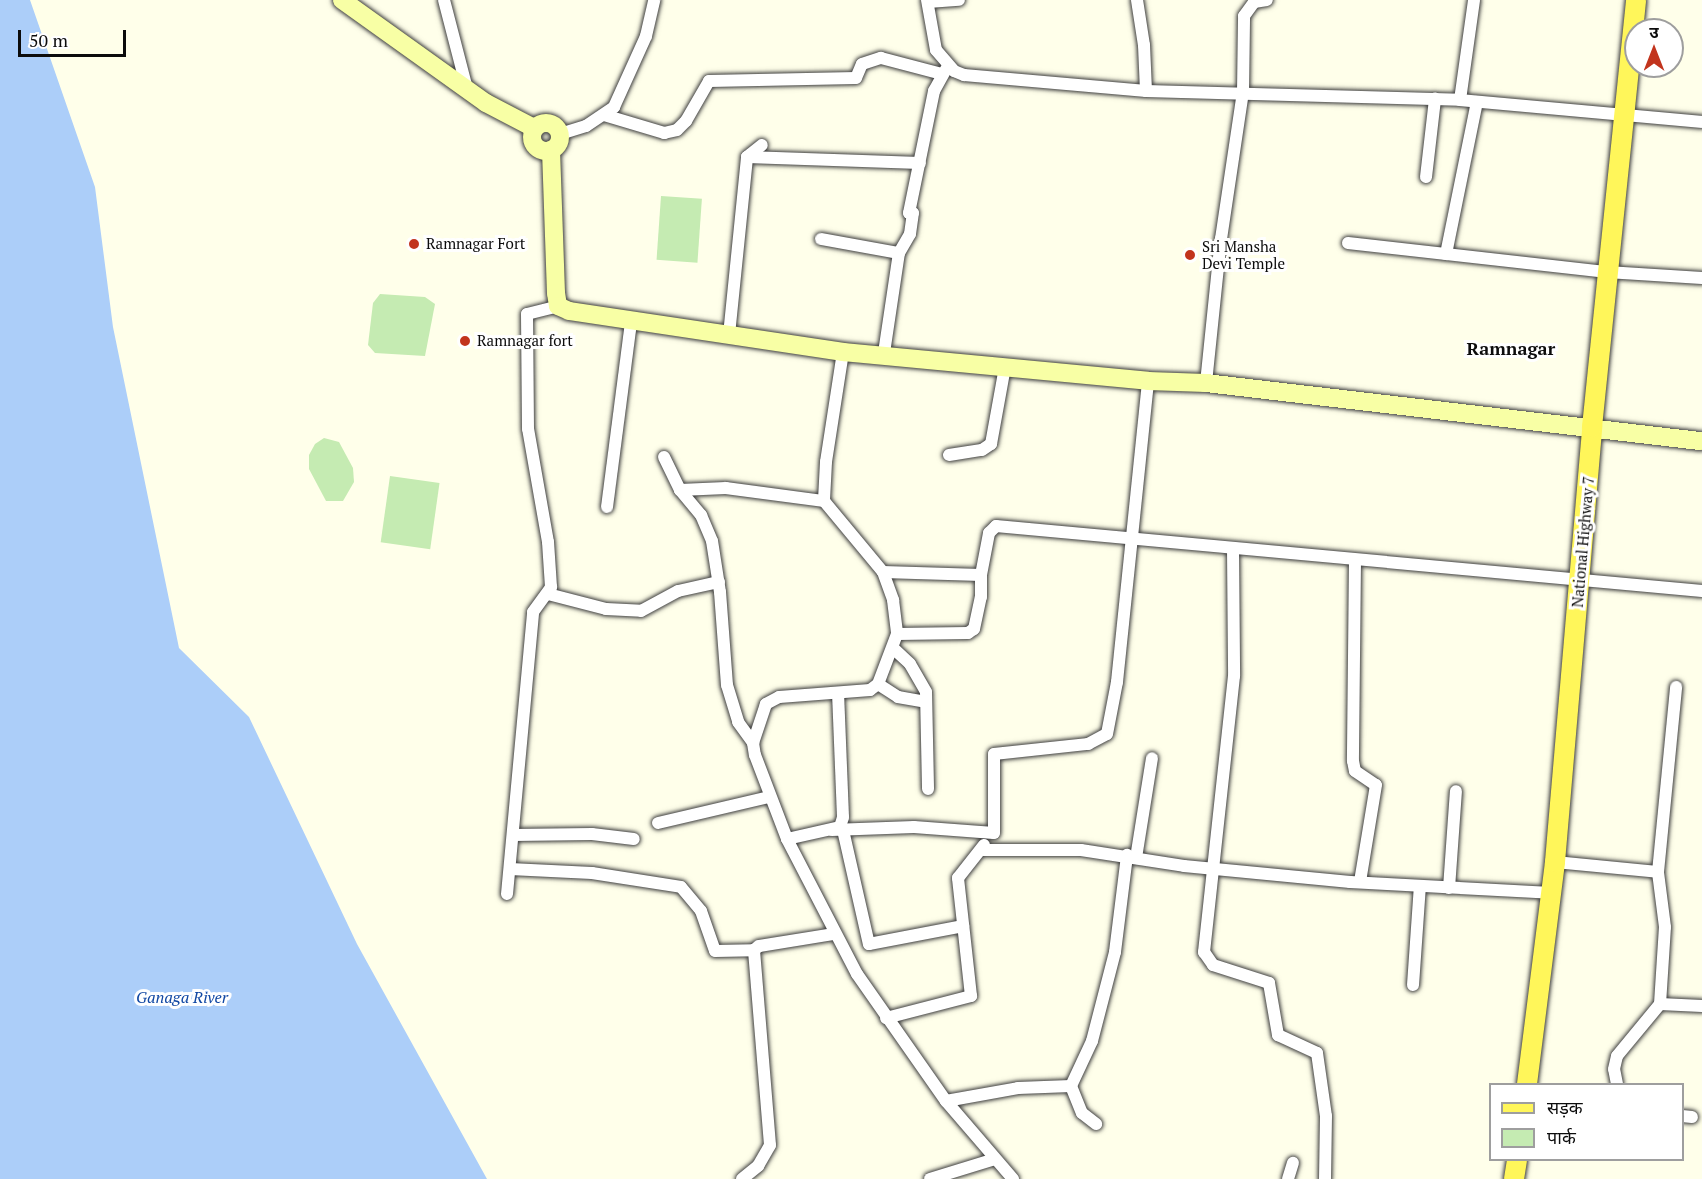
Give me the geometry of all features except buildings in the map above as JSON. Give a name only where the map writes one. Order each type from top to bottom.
[{"type":"main road","points":[[342,0],[510,118],[534,128],[548,122],[560,134],[558,146],[544,151],[532,142],[534,128]]},
{"type":"main road","name":"National Highway 7","points":[[1527,1083],[1555,862],[1592,427],[1636,0]]},
{"type":"main road","points":[[551,150],[558,306],[631,321],[843,352],[884,353],[1148,381],[1206,383],[1702,441]]},
{"type":"main road","points":[[1514,1179],[1517,1161]]},
{"type":"street","points":[[444,0],[467,89]]},
{"type":"street","points":[[560,134],[604,116],[614,107],[646,36],[654,0]]},
{"type":"street","points":[[945,70],[936,50],[927,1],[959,0]]},
{"type":"street","points":[[1137,0],[1144,45],[1146,91]]},
{"type":"street","points":[[1206,383],[1221,239],[1243,92],[1246,8],[1267,0]]},
{"type":"street","points":[[1460,100],[1474,0]]},
{"type":"street","points":[[604,116],[664,133],[677,130],[686,122],[709,81],[856,78],[862,64],[881,58],[964,75],[1146,91],[1460,100],[1624,118],[1702,122]]},
{"type":"street","points":[[884,353],[899,253],[910,234],[913,213],[909,213],[934,91],[945,70]]},
{"type":"street","points":[[1426,177],[1435,99]]},
{"type":"street","points":[[1446,254],[1477,102]]},
{"type":"street","points":[[729,335],[747,157],[762,145]]},
{"type":"street","points":[[747,157],[920,163]]},
{"type":"street","points":[[821,239],[899,253]]},
{"type":"street","points":[[1348,243],[1607,272],[1702,278]]},
{"type":"street","points":[[507,894],[533,612],[548,594],[551,561],[528,429],[527,314],[558,306]]},
{"type":"street","points":[[607,507],[631,321]]},
{"type":"street","points":[[824,501],[843,352]]},
{"type":"street","points":[[949,455],[982,450],[992,444],[1005,367]]},
{"type":"street","points":[[886,1018],[971,996],[958,878],[994,832],[994,754],[1088,744],[1107,734],[1117,682],[1148,381]]},
{"type":"street","points":[[664,457],[680,490],[700,515],[712,541],[719,582],[727,685],[738,722],[753,743],[769,797],[787,839],[833,934],[886,1018],[946,1101],[1012,1179]]},
{"type":"street","points":[[680,490],[726,488],[824,501],[883,572],[893,600],[897,633],[878,684],[862,693],[772,700],[763,709],[753,743]]},
{"type":"street","points":[[897,633],[968,633],[974,629],[981,597],[981,575],[989,533],[996,525],[1355,561],[1702,591]]},
{"type":"street","points":[[1233,549],[1234,676],[1211,868],[1207,958],[1213,965],[1269,983],[1278,1035],[1307,1046],[1319,1060],[1322,1106],[1326,1116],[1325,1179]]},
{"type":"street","points":[[1355,561],[1353,761],[1355,771],[1376,785],[1359,882]]},
{"type":"street","points":[[883,572],[981,575]]},
{"type":"street","points":[[548,594],[606,609],[641,611],[678,591],[719,582]]},
{"type":"street","points":[[893,648],[922,681],[926,702],[928,789]]},
{"type":"street","points":[[878,684],[898,697],[926,702]]},
{"type":"street","points":[[1617,1083],[1614,1069],[1617,1056],[1660,1004],[1665,927],[1658,872],[1676,687]]},
{"type":"street","points":[[837,830],[843,817],[838,695]]},
{"type":"street","points":[[1096,1124],[1082,1113],[1071,1086],[1092,1041],[1115,952],[1152,759]]},
{"type":"street","points":[[1449,888],[1456,791]]},
{"type":"street","points":[[658,822],[769,797]]},
{"type":"street","points":[[787,839],[837,830],[914,827],[994,832]]},
{"type":"street","points":[[837,830],[869,944],[963,926]]},
{"type":"street","points":[[513,835],[592,834],[634,839]]},
{"type":"street","points":[[981,850],[1053,849],[1132,856],[1211,868],[1359,882],[1551,894]]},
{"type":"street","points":[[1555,862],[1658,872]]},
{"type":"street","points":[[510,869],[592,873],[681,886],[701,911],[715,951],[754,950],[759,946],[833,934]]},
{"type":"street","points":[[1413,986],[1420,886]]},
{"type":"street","points":[[742,1179],[758,1166],[770,1145],[754,950]]},
{"type":"street","points":[[1660,1004],[1702,1006]]},
{"type":"street","points":[[946,1101],[1018,1088],[1071,1086]]},
{"type":"street","points":[[930,1179],[995,1159]]},
{"type":"street","points":[[1288,1179],[1293,1163]]},
{"type":"green space","points":[[661,196],[702,199],[697,263],[657,260]]},
{"type":"green space","points":[[380,294],[425,297],[435,304],[425,356],[375,353],[368,345],[373,303]]},
{"type":"green space","points":[[324,438],[339,442],[353,468],[354,482],[343,501],[326,501],[309,469],[309,455],[315,444]]},
{"type":"green space","points":[[390,476],[440,483],[430,549],[381,542]]},
{"type":"water","name":"Ganaga River","points":[[0,0],[30,0],[95,187],[113,327],[179,648],[249,717],[357,944],[487,1179],[0,1179]]},
{"type":"place","name":"Ramnagar Fort","points":[[414,244]]},
{"type":"place","name":"Sri Mansha Devi Temple","points":[[1190,255]]},
{"type":"place","name":"Ramnagar fort","points":[[465,341]]},
{"type":"district","name":"Ramnagar","points":[[1511,348]]}]
